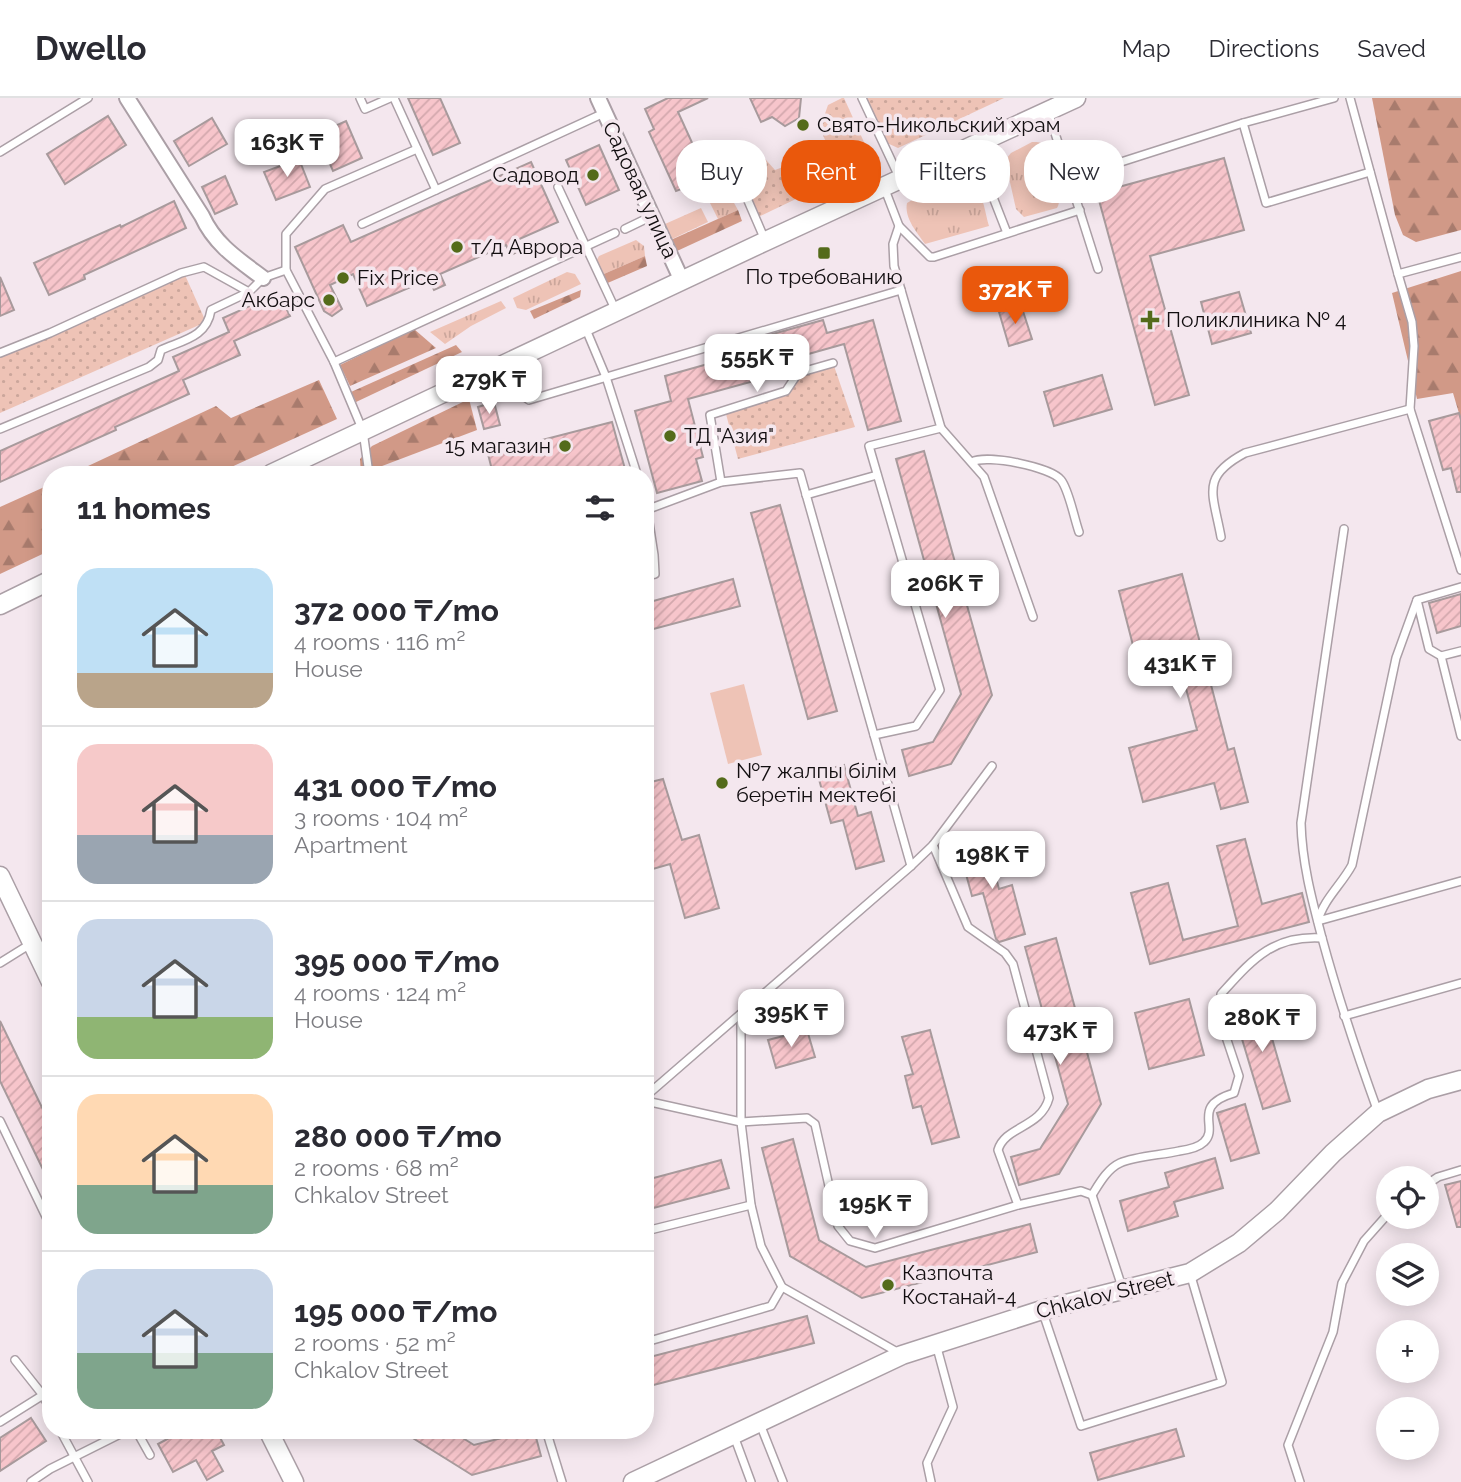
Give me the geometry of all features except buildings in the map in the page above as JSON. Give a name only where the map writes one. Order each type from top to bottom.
[{"type":"street","points":[[127,98],[202,216],[209,232],[222,247],[263,278]]},
{"type":"street","name":"Садовая улица","points":[[598,98],[682,281]]},
{"type":"street","points":[[986,140],[1076,98]]},
{"type":"street","points":[[288,466],[895,183]]},
{"type":"street","points":[[0,605],[42,584]]},
{"type":"street","points":[[0,876],[32,943],[42,955]]},
{"type":"street","name":"Chkalov Street","points":[[633,1482],[902,1355],[1042,1310],[1190,1273],[1239,1243],[1378,1113],[1428,1089],[1461,1080]]},
{"type":"street","points":[[272,1439],[293,1482]]},
{"type":"lane","points":[[0,152],[88,98]]},
{"type":"lane","points":[[360,98],[365,109],[392,98],[436,190]]},
{"type":"lane","points":[[862,98],[892,184],[899,226],[893,244],[894,266],[941,428],[984,477],[1033,617]]},
{"type":"lane","points":[[1124,161],[1243,123],[1334,98]]},
{"type":"lane","points":[[1350,98],[1412,323],[1414,346],[1410,409],[1461,570]]},
{"type":"lane","points":[[1048,111],[1058,140]]},
{"type":"lane","points":[[362,224],[604,113]]},
{"type":"lane","points":[[1243,123],[1266,203],[1370,172]]},
{"type":"lane","points":[[368,466],[363,431],[334,362],[286,270],[286,234],[325,189],[417,149]]},
{"type":"lane","points":[[558,187],[617,312]]},
{"type":"lane","points":[[749,203],[766,241]]},
{"type":"lane","points":[[995,203],[1007,233]]},
{"type":"lane","points":[[1078,203],[1098,269]]},
{"type":"lane","points":[[899,226],[930,257],[934,257],[1080,210]]},
{"type":"lane","points":[[625,229],[652,216]]},
{"type":"lane","points":[[334,362],[615,233]]},
{"type":"lane","points":[[1398,274],[1461,257]]},
{"type":"lane","points":[[0,353],[181,273],[204,267],[249,292]]},
{"type":"lane","points":[[0,429],[149,368],[158,360],[161,350],[201,333],[209,322],[211,310],[249,292],[263,278],[286,270]]},
{"type":"lane","points":[[489,373],[530,400],[901,290]]},
{"type":"lane","points":[[585,327],[606,377],[634,466]]},
{"type":"lane","points":[[721,482],[710,415],[786,391],[797,373],[833,363]]},
{"type":"lane","points":[[1221,537],[1212,492],[1213,478],[1227,463],[1245,453],[1410,409]]},
{"type":"lane","points":[[874,735],[916,726],[940,690],[869,446],[941,428]]},
{"type":"lane","points":[[972,462],[991,458],[1052,471],[1063,483],[1079,531]]},
{"type":"lane","points":[[654,505],[721,482],[800,473],[911,866]]},
{"type":"lane","points":[[806,495],[877,475]]},
{"type":"lane","points":[[1344,529],[1301,823],[1306,876],[1322,938],[1343,1016],[1378,1113]]},
{"type":"lane","points":[[1416,600],[1461,587]]},
{"type":"lane","points":[[1318,921],[1329,898],[1342,884],[1352,865],[1395,658],[1416,600]]},
{"type":"lane","points":[[1416,600],[1429,649],[1441,656],[1461,651]]},
{"type":"lane","points":[[1441,656],[1461,736]]},
{"type":"lane","points":[[654,1091],[933,845],[992,766]]},
{"type":"lane","points":[[933,845],[968,927],[1005,953],[1013,964],[1049,1098],[1047,1108],[1041,1116],[1002,1141],[998,1150],[1018,1205]]},
{"type":"lane","points":[[1318,921],[1461,881]]},
{"type":"lane","points":[[1123,1291],[1092,1195],[1102,1178],[1119,1163],[1188,1150],[1203,1143],[1209,1135],[1208,1115],[1212,1104],[1234,1093],[1240,1076],[1220,1019],[1221,994],[1264,951],[1306,937],[1322,938]]},
{"type":"lane","points":[[0,963],[32,943]]},
{"type":"lane","points":[[1343,1016],[1461,983]]},
{"type":"lane","points":[[741,1014],[741,1122],[751,1205],[761,1246],[782,1287],[902,1355]]},
{"type":"lane","points":[[654,1100],[741,1122],[807,1118],[815,1124],[838,1226],[850,1241],[875,1248],[1018,1205],[1081,1191],[1092,1195]]},
{"type":"lane","points":[[0,1121],[42,1208]]},
{"type":"lane","points":[[1439,1177],[1461,1170]]},
{"type":"lane","points":[[654,1229],[751,1205]]},
{"type":"lane","points":[[1300,1482],[1288,1446],[1333,1332],[1342,1283],[1364,1241],[1376,1228]]},
{"type":"lane","points":[[1042,1310],[1081,1426],[1222,1382],[1190,1273]]},
{"type":"lane","points":[[654,1340],[771,1306],[782,1287]]},
{"type":"lane","points":[[931,1482],[927,1463],[953,1407],[936,1343]]},
{"type":"lane","points":[[15,1360],[42,1393]]},
{"type":"lane","points":[[0,1422],[42,1395]]},
{"type":"lane","points":[[760,1423],[783,1482]]},
{"type":"lane","points":[[733,1436],[751,1482]]},
{"type":"lane","points":[[65,1439],[88,1482]]},
{"type":"lane","points":[[31,1482],[110,1439]]},
{"type":"lane","points":[[141,1439],[150,1455]]},
{"type":"lane","points":[[549,1439],[562,1482]]},
{"type":"green space","points":[[844,98],[863,140],[825,140],[820,128],[828,105]]},
{"type":"green space","points":[[865,98],[1004,98],[915,140],[895,140],[895,147],[887,143]]},
{"type":"green space","points":[[1372,98],[1461,98],[1461,230],[1416,242],[1403,235],[1395,215]]},
{"type":"green space","points":[[1024,146],[1024,203],[1059,203],[1057,208],[1024,217],[1016,209],[1010,182],[1011,153]]},
{"type":"green space","points":[[767,161],[775,170],[781,168],[781,203],[787,203],[756,218],[749,203],[767,203]]},
{"type":"green space","points":[[710,203],[734,203],[738,210],[718,219]]},
{"type":"green space","points":[[907,203],[983,203],[989,226],[925,244],[909,219]]},
{"type":"green space","points":[[701,208],[708,222],[672,239],[665,224]]},
{"type":"green space","points":[[738,210],[742,221],[677,251],[664,243]]},
{"type":"green space","points":[[636,240],[644,246],[645,256],[597,277],[594,265],[599,256]]},
{"type":"green space","points":[[645,256],[647,266],[603,285],[597,277]]},
{"type":"green space","points":[[1461,271],[1461,420],[1453,393],[1417,399],[1392,293]]},
{"type":"green space","points":[[567,272],[575,274],[581,284],[526,310],[517,308],[513,298]]},
{"type":"green space","points":[[185,275],[206,322],[0,413],[0,357]]},
{"type":"green space","points":[[581,290],[580,297],[534,319],[530,311]]},
{"type":"green space","points":[[501,301],[506,308],[471,326],[445,344],[430,332]]},
{"type":"green space","points":[[414,329],[436,348],[350,386],[340,365]]},
{"type":"green space","points":[[456,345],[462,352],[356,402],[351,392]]},
{"type":"green space","points":[[833,363],[855,427],[738,459],[726,414],[788,394],[800,376]]},
{"type":"green space","points":[[319,380],[337,419],[234,466],[88,466],[216,406],[231,418]]},
{"type":"green space","points":[[469,399],[477,430],[382,466],[360,466],[360,459],[372,446]]},
{"type":"green space","points":[[42,488],[42,554],[0,574],[0,507]]},
{"type":"green space","points":[[744,684],[762,755],[728,764],[710,693]]},
{"type":"place","name":"Свято-Никольский храм","points":[[803,125]]},
{"type":"place","name":"Садовод","points":[[593,175]]},
{"type":"place","name":"т/д Аврора","points":[[457,247]]},
{"type":"place","name":"По требованию","points":[[824,253]]},
{"type":"place","name":"Fix Price","points":[[343,278]]},
{"type":"place","name":"Акбарс","points":[[329,300]]},
{"type":"place","name":"Поликлиника № 4","points":[[1150,320]]},
{"type":"place","name":"ТД \"Азия\"","points":[[670,436]]},
{"type":"place","name":"15 магазин","points":[[565,446]]},
{"type":"place","name":"№7 жалпы білім беретін мектебі","points":[[722,783]]},
{"type":"place","name":"Казпочта Костанай-4","points":[[888,1285]]}]
